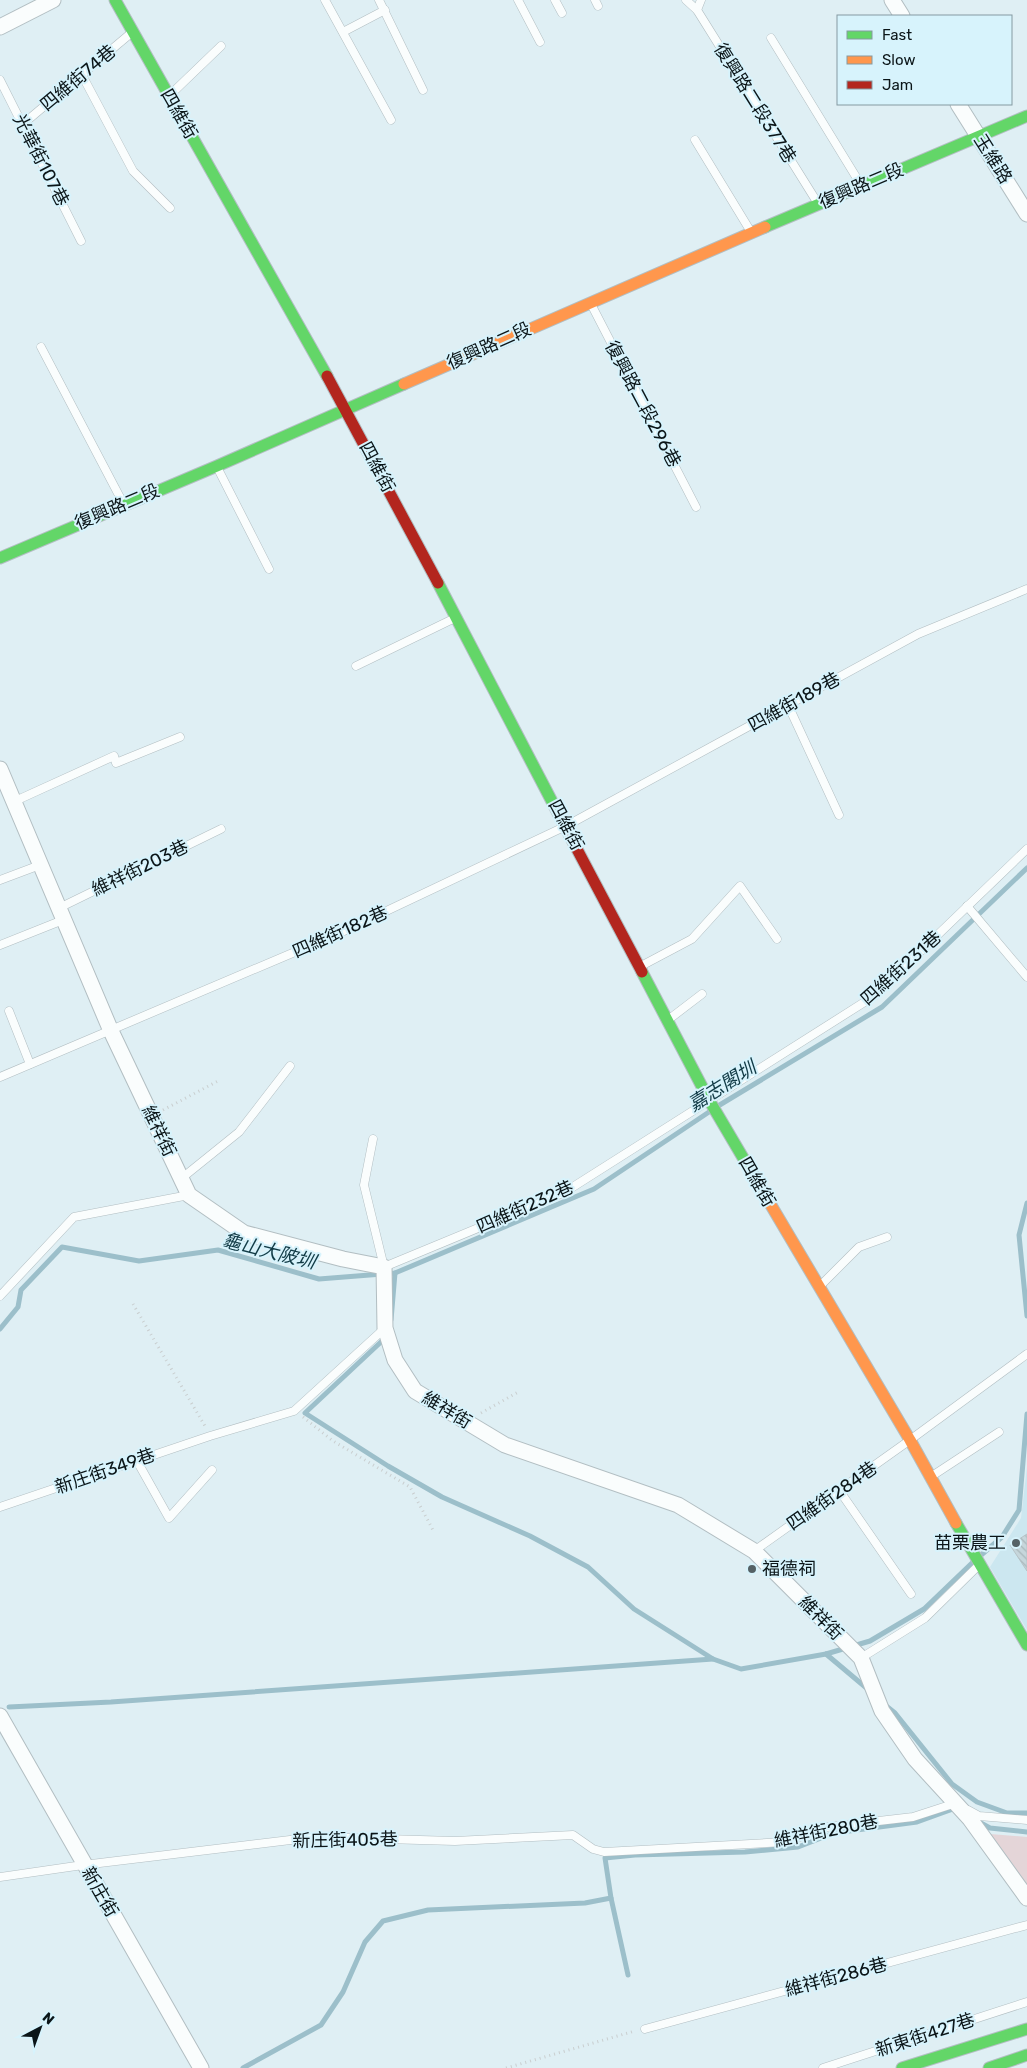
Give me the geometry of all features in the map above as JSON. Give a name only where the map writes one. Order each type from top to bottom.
[{"type":"street","points":[[0,27],[53,0]]},
{"type":"street","name":"四維街","points":[[115,0],[346,409],[709,1100],[910,1440],[979,1564],[1027,1645]]},
{"type":"street","points":[[892,0],[901,15]]},
{"type":"street","name":"玉維路","points":[[959,105],[1027,214]]},
{"type":"street","name":"復興路二段","points":[[0,558],[216,466],[590,302],[1027,116]]},
{"type":"street","name":"維祥街","points":[[0,769],[111,1030],[189,1195]]},
{"type":"street","points":[[189,1195],[244,1233],[384,1267]]},
{"type":"street","name":"維祥街","points":[[384,1267],[384,1328],[395,1360],[415,1391],[505,1445],[678,1505],[754,1551],[861,1658],[882,1712],[915,1759],[956,1802],[1027,1898]]},
{"type":"street","name":"新庄街","points":[[0,1716],[201,2068]]},
{"type":"street","points":[[902,2068],[1027,2030]]},
{"type":"street","points":[[989,2068],[1027,2055]]},
{"type":"lane","points":[[325,0],[391,120]]},
{"type":"lane","points":[[379,0],[423,90]]},
{"type":"lane","points":[[518,0],[540,42]]},
{"type":"lane","points":[[555,0],[562,13]]},
{"type":"lane","name":"復興路二段377巷","points":[[686,0],[697,10],[818,204]]},
{"type":"lane","points":[[697,10],[701,0]]},
{"type":"lane","points":[[343,32],[385,10]]},
{"type":"lane","name":"四維街74巷","points":[[23,124],[132,32]]},
{"type":"lane","points":[[771,38],[862,186]]},
{"type":"lane","points":[[169,97],[221,46]]},
{"type":"lane","points":[[82,75],[133,171],[170,208]]},
{"type":"lane","name":"光華街107巷","points":[[0,80],[81,241]]},
{"type":"lane","points":[[695,140],[751,233]]},
{"type":"lane","name":"復興路二段296巷","points":[[590,302],[696,507]]},
{"type":"lane","points":[[41,347],[124,504]]},
{"type":"lane","points":[[216,466],[269,569]]},
{"type":"lane","name":"四維街189巷","points":[[566,826],[918,634],[1027,589]]},
{"type":"lane","points":[[356,666],[456,618]]},
{"type":"lane","points":[[788,705],[839,815]]},
{"type":"lane","points":[[13,802],[114,756],[116,763],[180,737]]},
{"type":"lane","name":"四維街182巷","points":[[0,1077],[342,932],[566,826]]},
{"type":"lane","name":"維祥街203巷","points":[[0,944],[61,914],[222,828]]},
{"type":"lane","name":"四維街231巷","points":[[709,1100],[874,996],[1027,849]]},
{"type":"lane","points":[[0,880],[40,866]]},
{"type":"lane","points":[[639,966],[692,939],[740,886],[777,939]]},
{"type":"lane","points":[[967,906],[1027,977]]},
{"type":"lane","points":[[667,1021],[702,994]]},
{"type":"lane","points":[[9,1011],[30,1064]]},
{"type":"lane","points":[[182,1178],[239,1132],[290,1066]]},
{"type":"lane","name":"四維街232巷","points":[[384,1267],[565,1192],[709,1100]]},
{"type":"lane","points":[[373,1140],[364,1185],[384,1267]]},
{"type":"lane","points":[[0,1296],[74,1217],[189,1195]]},
{"type":"lane","points":[[819,1288],[859,1247],[887,1238]]},
{"type":"lane","points":[[294,1411],[384,1328]]},
{"type":"lane","name":"四維街284巷","points":[[754,1551],[1027,1354]]},
{"type":"lane","name":"新庄街349巷","points":[[0,1507],[210,1436],[294,1411]]},
{"type":"lane","points":[[930,1477],[999,1432]]},
{"type":"lane","points":[[137,1461],[170,1518],[212,1470]]},
{"type":"lane","points":[[839,1490],[911,1594]]},
{"type":"lane","points":[[861,1658],[925,1618],[979,1564]]},
{"type":"lane","points":[[956,1802],[979,1816],[1027,1820]]},
{"type":"lane","name":"維祥街280巷","points":[[604,1852],[786,1842],[827,1828],[914,1817],[956,1802]]},
{"type":"lane","name":"新庄街405巷","points":[[0,1876],[83,1864],[315,1837],[455,1841],[573,1834],[593,1849],[604,1852]]},
{"type":"lane","name":"維祥街286巷","points":[[645,2028],[1027,1925]]},
{"type":"lane","name":"新東街427巷","points":[[824,2068],[1027,2002]]},
{"type":"path","points":[[152,1115],[218,1081]]},
{"type":"path","points":[[133,1304],[210,1436]]},
{"type":"path","points":[[466,1422],[520,1391]]},
{"type":"path","points":[[294,1411],[333,1440],[410,1487],[433,1530]]},
{"type":"path","points":[[506,2068],[645,2028]]},
{"type":"shaded area","name":"苗栗農工","points":[[1027,1467],[1027,1630],[990,1567],[1021,1518]]},
{"type":"shaded area","points":[[990,1834],[1027,1837],[1027,1885]]},
{"type":"building","points":[[1027,1534],[1027,1571],[1010,1545]]},
{"type":"waterway","name":"嘉志閣圳","points":[[718,1106],[882,1007],[1027,868]]},
{"type":"waterway","name":"龜山大陂圳","points":[[0,1329],[18,1307],[21,1290],[62,1247],[139,1261],[218,1250],[319,1279],[395,1273],[594,1189],[709,1112]]},
{"type":"waterway","points":[[1027,1203],[1019,1235],[1027,1316]]},
{"type":"waterway","points":[[391,1320],[395,1273]]},
{"type":"waterway","points":[[384,1337],[305,1413],[388,1466],[442,1497],[530,1536],[588,1567],[634,1609],[713,1659],[741,1669],[826,1654],[870,1641],[924,1609],[972,1563]]},
{"type":"waterway","points":[[980,1556],[1002,1537],[1019,1510],[1027,1414]]},
{"type":"waterway","points":[[826,1654],[870,1691]]},
{"type":"waterway","points":[[9,1707],[111,1702],[713,1659]]},
{"type":"waterway","points":[[885,1705],[895,1713],[952,1784],[977,1802],[1007,1813],[1027,1813]]},
{"type":"waterway","points":[[243,2068],[321,2025],[343,1992],[365,1942],[383,1921],[428,1910],[585,1903],[611,1898],[605,1858],[635,1855],[745,1852],[798,1847],[834,1833],[917,1822],[953,1809],[956,1810]]},
{"type":"waterway","points":[[979,1822],[990,1828],[1027,1832]]},
{"type":"waterway","points":[[611,1898],[628,1975]]},
{"type":"traffic: fast","points":[[115,0],[327,376]]},
{"type":"traffic: fast","points":[[765,227],[1027,116]]},
{"type":"traffic: fast","points":[[0,558],[404,384]]},
{"type":"traffic: fast","points":[[438,583],[570,836]]},
{"type":"traffic: fast","points":[[642,972],[709,1100],[762,1190]]},
{"type":"traffic: fast","points":[[956,1523],[1027,1645]]},
{"type":"traffic: fast","points":[[902,2068],[1027,2029]]},
{"type":"traffic: fast","points":[[989,2068],[1027,2055]]},
{"type":"traffic: slow","points":[[404,384],[765,227]]},
{"type":"traffic: slow","points":[[762,1190],[910,1440],[956,1523]]},
{"type":"traffic: jam","points":[[327,376],[438,583]]},
{"type":"traffic: jam","points":[[570,836],[642,972]]},
{"type":"place","name":"苗栗農工","points":[[1016,1543]]},
{"type":"place","name":"福德祠","points":[[752,1569]]}]
